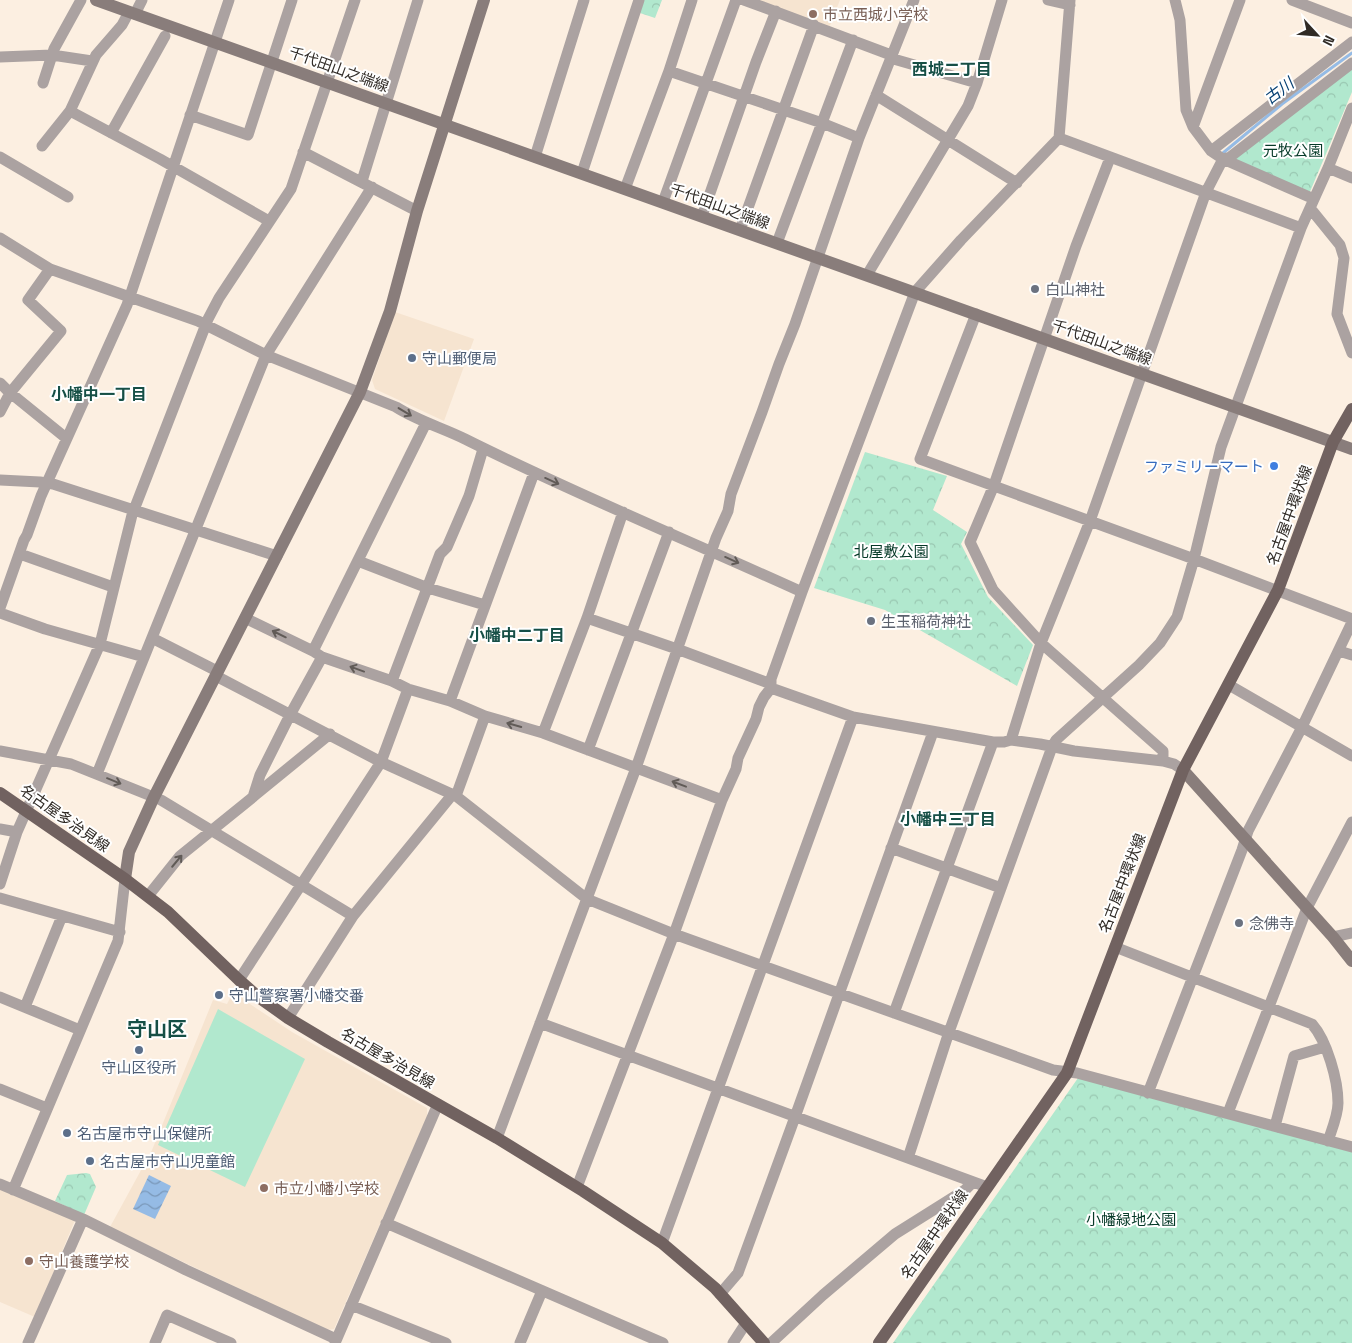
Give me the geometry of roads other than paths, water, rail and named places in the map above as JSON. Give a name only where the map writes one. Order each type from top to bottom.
[{"type":"main road","name":"名古屋中環状線","points":[[878,1343],[1066,1072],[1183,770],[1278,590],[1334,442],[1352,410]]},
{"type":"main road","name":"名古屋多治見線","points":[[0,793],[125,878],[168,912],[257,996],[288,1018],[497,1138],[577,1187],[662,1243],[720,1294],[764,1343]]},
{"type":"street","points":[[43,83],[52,55],[81,0]]},
{"type":"street","name":"千代田山之端線","points":[[96,0],[1352,449]]},
{"type":"street","points":[[42,146],[70,111],[96,55],[142,0]]},
{"type":"street","points":[[0,608],[41,496],[130,296],[229,0]]},
{"type":"street","points":[[190,114],[248,135],[292,0]]},
{"type":"street","points":[[0,884],[17,832],[100,644],[134,509],[206,324],[219,298],[291,188],[355,0]]},
{"type":"street","points":[[97,774],[266,355],[367,184],[386,103],[418,0]]},
{"type":"street","points":[[13,1190],[111,958],[120,932],[129,852],[154,797],[360,392],[390,311],[417,211],[446,125],[484,0]]},
{"type":"street","points":[[536,157],[584,0]]},
{"type":"street","points":[[582,173],[638,0]]},
{"type":"street","points":[[625,189],[669,71],[692,0]]},
{"type":"street","points":[[662,202],[736,0]]},
{"type":"street","points":[[744,0],[853,40],[890,56],[977,82]]},
{"type":"street","points":[[497,1138],[636,768],[716,538],[728,511],[731,494],[778,364],[796,324],[859,138],[890,56],[914,0]]},
{"type":"street","points":[[867,275],[968,106],[1002,0]]},
{"type":"street","points":[[577,1187],[674,934],[722,800],[736,769],[738,758],[756,719],[758,707],[771,686],[802,592],[915,292],[961,240],[1059,138],[1070,3],[1048,0]]},
{"type":"street","points":[[1175,0],[1180,20],[1186,110],[1193,127],[1211,151],[1222,159],[1312,204],[1340,244],[1344,258],[1337,314],[1352,353]]},
{"type":"street","points":[[1193,127],[1240,0]]},
{"type":"street","points":[[1292,0],[1304,2],[1352,23]]},
{"type":"street","points":[[702,216],[776,11]]},
{"type":"street","points":[[740,230],[814,26]]},
{"type":"street","points":[[111,133],[165,36]]},
{"type":"street","points":[[778,243],[853,40]]},
{"type":"street","points":[[1211,151],[1352,42]]},
{"type":"street","points":[[0,56],[52,55],[92,62]]},
{"type":"street","points":[[1222,159],[1230,157],[1352,63]]},
{"type":"street","points":[[669,71],[822,123],[859,138]]},
{"type":"street","points":[[876,95],[1017,183]]},
{"type":"street","points":[[908,1158],[949,1032],[1052,747],[1056,740],[1139,665],[1164,637],[1177,618],[1194,558],[1221,447],[1301,228],[1352,108]]},
{"type":"street","points":[[70,111],[269,221]]},
{"type":"street","points":[[1059,138],[1301,228]]},
{"type":"street","points":[[303,152],[417,211]]},
{"type":"street","points":[[0,157],[68,197]]},
{"type":"street","points":[[1110,158],[1076,246],[994,485],[970,542],[994,590],[1041,643],[1163,751],[1163,761]]},
{"type":"street","points":[[1011,740],[1041,643],[1090,521],[1206,192],[1222,159]]},
{"type":"street","points":[[1328,168],[1352,178]]},
{"type":"street","points":[[1,240],[50,269],[206,324],[266,355],[396,407],[408,415],[449,431],[534,473],[802,592]]},
{"type":"street","points":[[0,412],[10,393],[61,330],[28,300],[50,269]]},
{"type":"street","points":[[976,314],[920,459],[1194,558],[1352,620],[1302,727],[1244,840],[1242,850],[1148,1093]]},
{"type":"street","points":[[0,383],[66,438]]},
{"type":"street","points":[[253,797],[260,775],[290,715],[358,561],[426,423]]},
{"type":"street","points":[[392,681],[440,554],[447,547],[469,496],[483,449]]},
{"type":"street","points":[[450,701],[534,473]]},
{"type":"street","points":[[0,480],[47,483],[134,509],[277,556]]},
{"type":"street","points":[[542,733],[587,618],[623,512]]},
{"type":"street","points":[[588,750],[669,532]]},
{"type":"street","points":[[20,554],[113,587]]},
{"type":"street","points":[[358,561],[428,588],[485,605]]},
{"type":"street","points":[[0,613],[45,629],[144,657]]},
{"type":"street","points":[[245,618],[317,654],[392,681],[408,689],[450,701],[485,716],[542,733],[722,800]]},
{"type":"street","points":[[587,618],[677,649],[853,717],[993,742],[1011,740],[1174,764],[1183,770],[1333,937],[1352,961]]},
{"type":"street","points":[[152,638],[290,715],[381,762],[454,795],[587,899],[674,934],[1053,1070],[1077,1074],[1352,1147]]},
{"type":"street","points":[[1338,651],[1352,655]]},
{"type":"street","points":[[1229,685],[1352,756]]},
{"type":"street","points":[[239,980],[381,762],[408,689]]},
{"type":"street","points":[[288,1018],[353,916],[454,795],[485,716]]},
{"type":"street","points":[[662,1243],[853,717]]},
{"type":"street","points":[[720,1294],[738,1273],[933,732]]},
{"type":"street","points":[[148,896],[180,856],[330,734]]},
{"type":"street","points":[[894,1013],[993,742]]},
{"type":"street","points":[[0,752],[70,764],[154,797],[353,916]]},
{"type":"street","points":[[1228,1114],[1306,908],[1352,822]]},
{"type":"street","points":[[0,829],[17,832]]},
{"type":"street","points":[[891,848],[1001,888]]},
{"type":"street","points":[[0,898],[120,932]]},
{"type":"street","points":[[25,1007],[62,916]]},
{"type":"street","points":[[1333,937],[1352,934]]},
{"type":"street","points":[[1115,947],[1312,1024],[1320,1033],[1335,1076],[1338,1105],[1328,1141]]},
{"type":"street","points":[[0,997],[80,1030]]},
{"type":"street","points":[[540,1023],[987,1187]]},
{"type":"street","points":[[1275,1126],[1294,1056],[1325,1047]]},
{"type":"street","points":[[0,1088],[47,1108]]},
{"type":"street","points":[[0,1184],[84,1219],[336,1341],[438,1104]]},
{"type":"street","points":[[772,1343],[823,1295],[895,1234],[965,1190],[973,1182]]},
{"type":"street","points":[[28,1343],[84,1219]]},
{"type":"street","points":[[386,1223],[663,1343]]},
{"type":"street","points":[[520,1343],[542,1291]]},
{"type":"street","points":[[351,1305],[446,1343]]},
{"type":"street","points":[[155,1343],[167,1315],[231,1343]]},
{"type":"street","points":[[732,1343],[746,1323]]},
{"type":"water","points":[[149,1175],[171,1186],[155,1219],[133,1209]]},
{"type":"waterway","name":"古川","points":[[1223,153],[1282,104],[1352,53]]},
{"type":"place","name":"市立西城小学校","points":[[813,14]]},
{"type":"place","name":"白山神社","points":[[1035,289]]},
{"type":"place","name":"守山郵便局","points":[[412,358]]},
{"type":"place","name":"ファミリーマート","points":[[1274,466]]},
{"type":"place","name":"生玉稲荷神社","points":[[871,621]]},
{"type":"place","name":"念佛寺","points":[[1239,923]]},
{"type":"place","name":"守山警察署小幡交番","points":[[219,995]]},
{"type":"place","name":"守山区役所","points":[[139,1050]]},
{"type":"place","name":"名古屋市守山保健所","points":[[67,1133]]},
{"type":"place","name":"名古屋市守山児童館","points":[[90,1161]]},
{"type":"place","name":"市立小幡小学校","points":[[264,1188]]},
{"type":"place","name":"守山養護学校","points":[[29,1261]]},
{"type":"district","name":"西城二丁目","points":[[952,69]]},
{"type":"district","name":"小幡中一丁目","points":[[99,394]]},
{"type":"district","name":"小幡中二丁目","points":[[517,635]]},
{"type":"district","name":"小幡中三丁目","points":[[948,819]]},
{"type":"district","name":"守山区","points":[[157,1029]]},
{"type":"park label","name":"元牧公園","points":[[1293,150]]},
{"type":"park label","name":"北屋敷公園","points":[[891,551]]},
{"type":"park label","name":"小幡緑地公園","points":[[1131,1219]]}]
